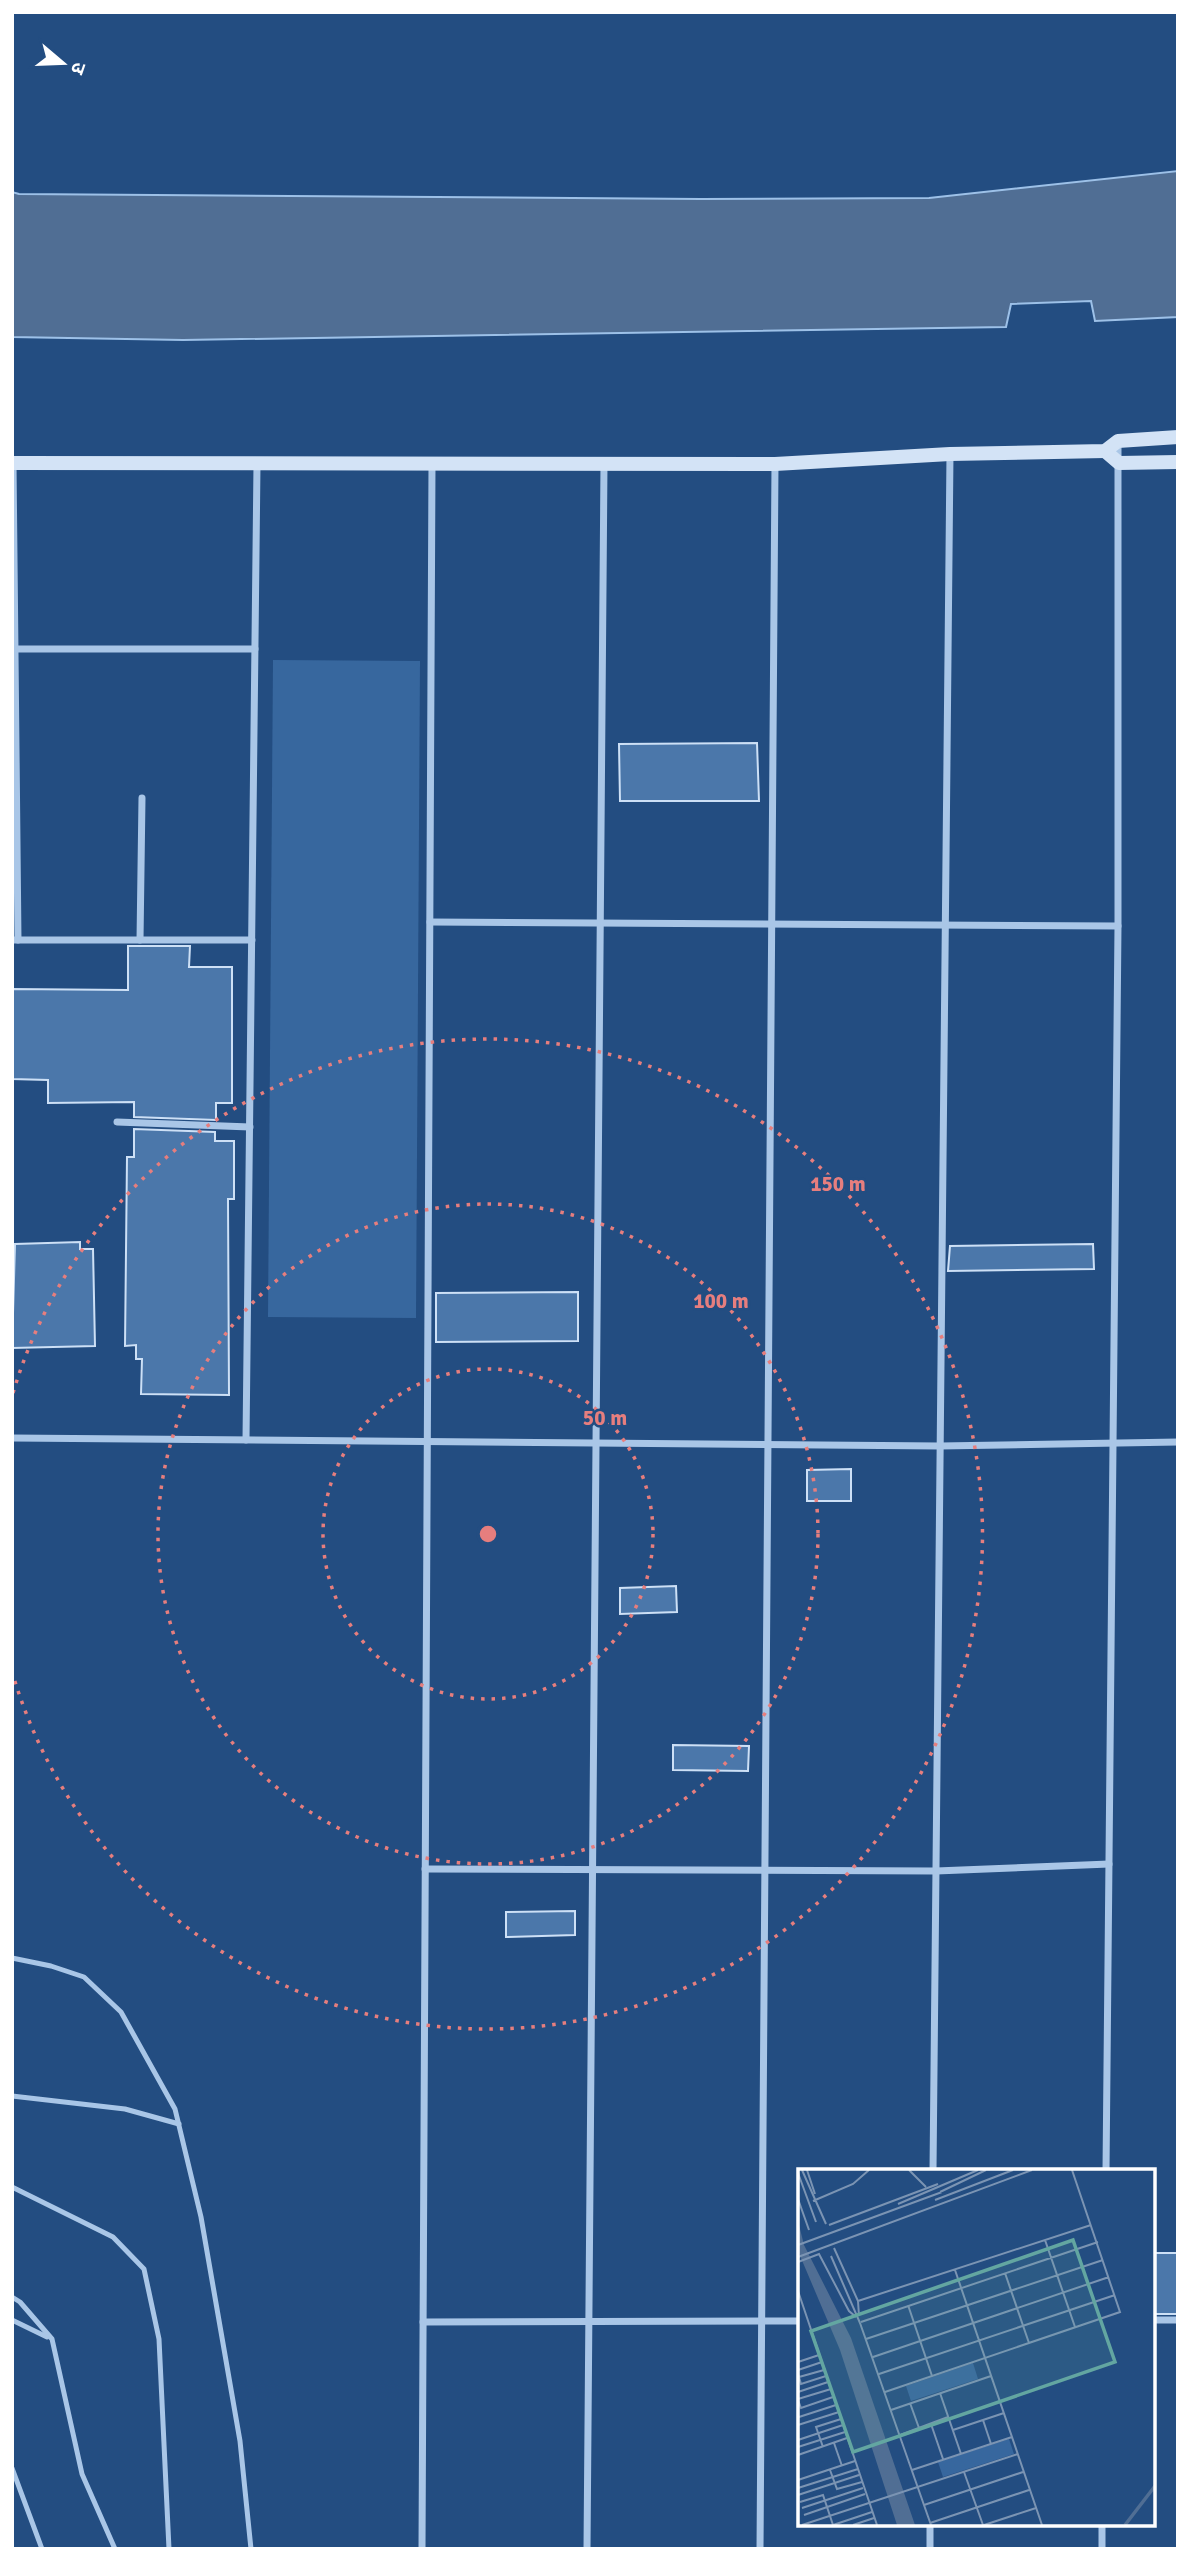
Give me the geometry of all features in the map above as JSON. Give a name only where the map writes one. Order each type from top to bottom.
[{"type":"street","points":[[252,940],[15,940],[13,463],[775,464],[950,454],[1105,451],[1118,441],[1175,434]]},
{"type":"street","points":[[1106,2169],[1118,926],[1118,441]]},
{"type":"street","points":[[1105,451],[1119,463],[1175,464]]},
{"type":"street","points":[[933,2169],[950,454]]},
{"type":"street","points":[[246,1440],[257,464]]},
{"type":"street","points":[[422,2549],[432,464]]},
{"type":"street","points":[[587,2549],[604,464]]},
{"type":"street","points":[[760,2549],[775,464]]},
{"type":"street","points":[[15,649],[255,649]]},
{"type":"street","points":[[140,940],[142,798]]},
{"type":"street","points":[[430,922],[1118,926]]},
{"type":"street","points":[[117,1122],[250,1127]]},
{"type":"street","points":[[12,1438],[940,1446],[1178,1442]]},
{"type":"street","points":[[425,1868],[936,1871],[1109,1864]]},
{"type":"street","points":[[1155,2320],[1178,2320]]},
{"type":"street","points":[[423,2322],[798,2321]]},
{"type":"street","points":[[930,2526],[930,2549]]},
{"type":"street","points":[[1102,2526],[1102,2549]]},
{"type":"lane","points":[[12,1958],[51,1966],[84,1977],[121,2012],[175,2109],[201,2217],[240,2441],[251,2549]]},
{"type":"lane","points":[[12,2096],[125,2109],[179,2124]]},
{"type":"lane","points":[[12,2187],[113,2237],[144,2269],[159,2339],[169,2549]]},
{"type":"lane","points":[[12,2297],[20,2302],[52,2339],[82,2474],[115,2549]]},
{"type":"lane","points":[[12,2320],[52,2339]]},
{"type":"lane","points":[[12,2468],[42,2549]]},
{"type":"shaded area","points":[[1178,171],[1178,317],[1095,321],[1091,301],[1011,304],[1006,327],[183,340],[12,337],[12,192],[701,199],[929,198]]},
{"type":"shaded area","points":[[273,660],[420,661],[416,1318],[268,1317]]},
{"type":"building","points":[[757,743],[759,801],[620,801],[619,744]]},
{"type":"building","points":[[128,946],[190,946],[189,967],[232,967],[232,1103],[216,1103],[216,1120],[134,1117],[134,1102],[48,1103],[48,1080],[12,1079],[12,989],[128,990]]},
{"type":"building","points":[[134,1129],[215,1132],[215,1141],[234,1141],[234,1199],[228,1199],[229,1395],[141,1394],[142,1359],[136,1359],[136,1345],[125,1346],[127,1157],[134,1157]]},
{"type":"building","points":[[80,1242],[80,1249],[93,1249],[95,1346],[12,1348],[15,1244]]},
{"type":"building","points":[[1093,1244],[1094,1269],[948,1271],[950,1246]]},
{"type":"building","points":[[578,1292],[578,1341],[436,1342],[436,1293]]},
{"type":"building","points":[[851,1469],[851,1501],[807,1501],[807,1470]]},
{"type":"building","points":[[676,1586],[677,1612],[620,1614],[620,1588]]},
{"type":"building","points":[[673,1745],[749,1746],[748,1771],[673,1770]]},
{"type":"building","points":[[575,1911],[575,1935],[506,1937],[506,1912]]},
{"type":"building","points":[[1155,2253],[1178,2253],[1178,2314],[1155,2314]]}]
